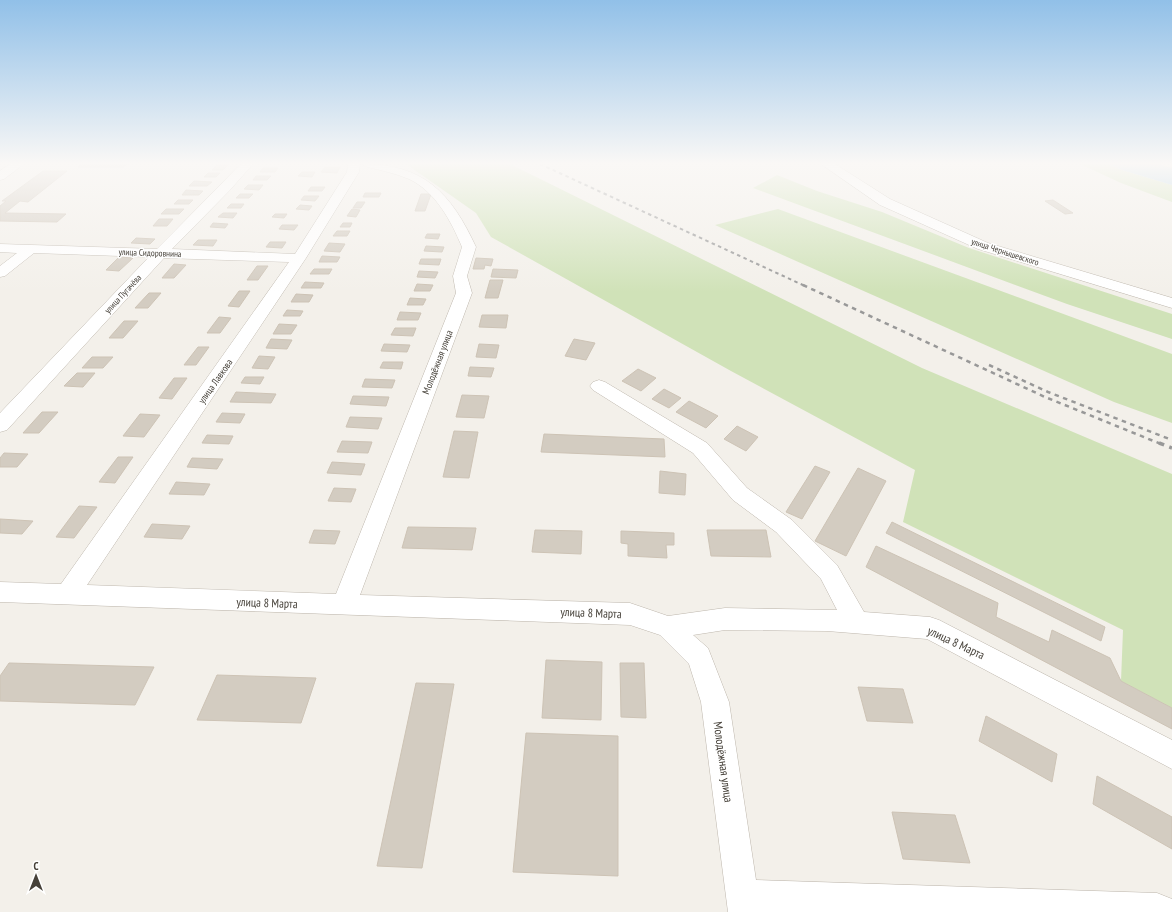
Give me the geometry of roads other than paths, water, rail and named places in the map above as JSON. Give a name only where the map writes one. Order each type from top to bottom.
[{"type":"street","name":"улица Пугачёва","points":[[0,425],[161,253],[207,207]]},
{"type":"street","name":"улица Лавкова","points":[[67,595],[299,258],[331,207]]},
{"type":"street","name":"Молодёжная улица","points":[[344,605],[464,293],[460,276],[469,247],[458,222],[446,207]]},
{"type":"street","name":"улица Чернышевского","points":[[895,207],[983,246],[1172,303]]},
{"type":"street","name":"улица Сидоровнина","points":[[0,248],[299,258]]},
{"type":"street","points":[[0,273],[29,250]]},
{"type":"street","points":[[599,386],[700,448],[740,494],[784,526],[828,572],[857,623]]},
{"type":"street","name":"улица 8 Марта","points":[[0,592],[630,614],[668,628],[725,619],[828,620],[930,628],[1172,755]]},
{"type":"street","name":"Молодёжная улица","points":[[668,628],[699,657],[715,702],[743,904]]},
{"type":"street","points":[[743,904],[1157,909],[1162,912]]},
{"type":"railway","points":[[632,207],[805,286]]},
{"type":"railway","points":[[803,285],[1045,397],[1161,444]]},
{"type":"railway","points":[[989,365],[1048,392],[1172,440]]},
{"type":"railway","points":[[1159,443],[1172,448]]}]
